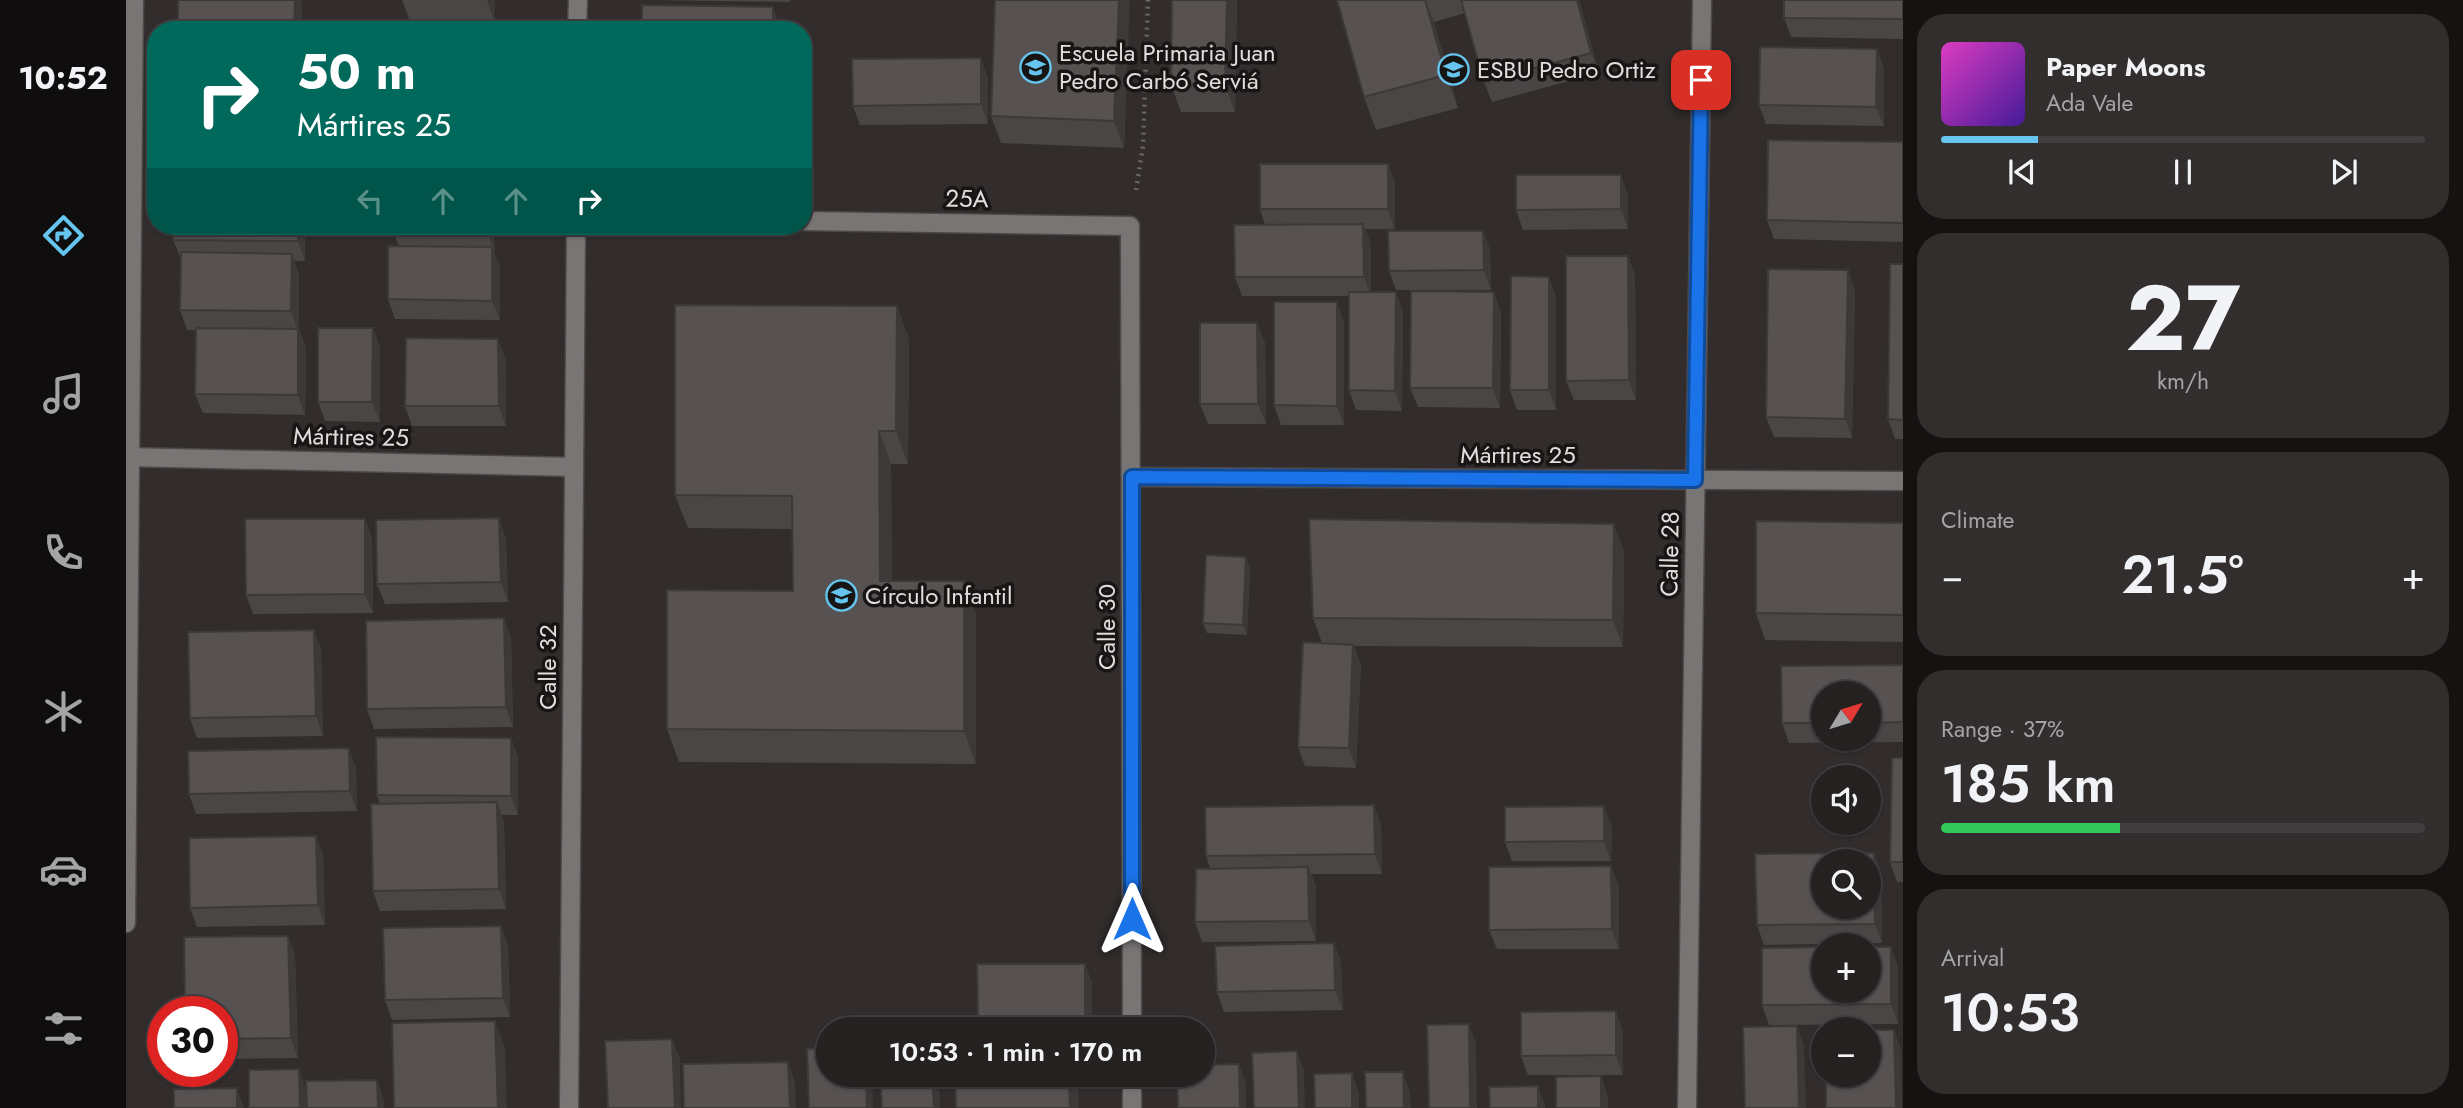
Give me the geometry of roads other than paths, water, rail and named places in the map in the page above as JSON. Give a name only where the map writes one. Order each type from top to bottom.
[{"type":"street","points":[[126,923],[134,0]]},
{"type":"street","points":[[577,21],[578,0]]},
{"type":"street","name":"Calle 28","points":[[1687,1108],[1702,0]]},
{"type":"street","name":"25A","points":[[812,221],[1130,226]]},
{"type":"street","name":"Calle 30","points":[[1130,226],[1132,1017]]},
{"type":"street","name":"Calle 32","points":[[569,1108],[576,235]]},
{"type":"street","name":"Mártires 25","points":[[128,457],[574,467]]},
{"type":"street","name":"Mártires 25","points":[[1132,477],[1903,481]]},
{"type":"street","points":[[1132,1087],[1132,1108]]},
{"type":"place","name":"Escuela Primaria Juan Pedro Carbó Serviá","points":[[1036,67]]},
{"type":"place","name":"ESBU Pedro Ortiz","points":[[1454,70]]},
{"type":"place","name":"Círculo Infantil","points":[[842,596]]}]
